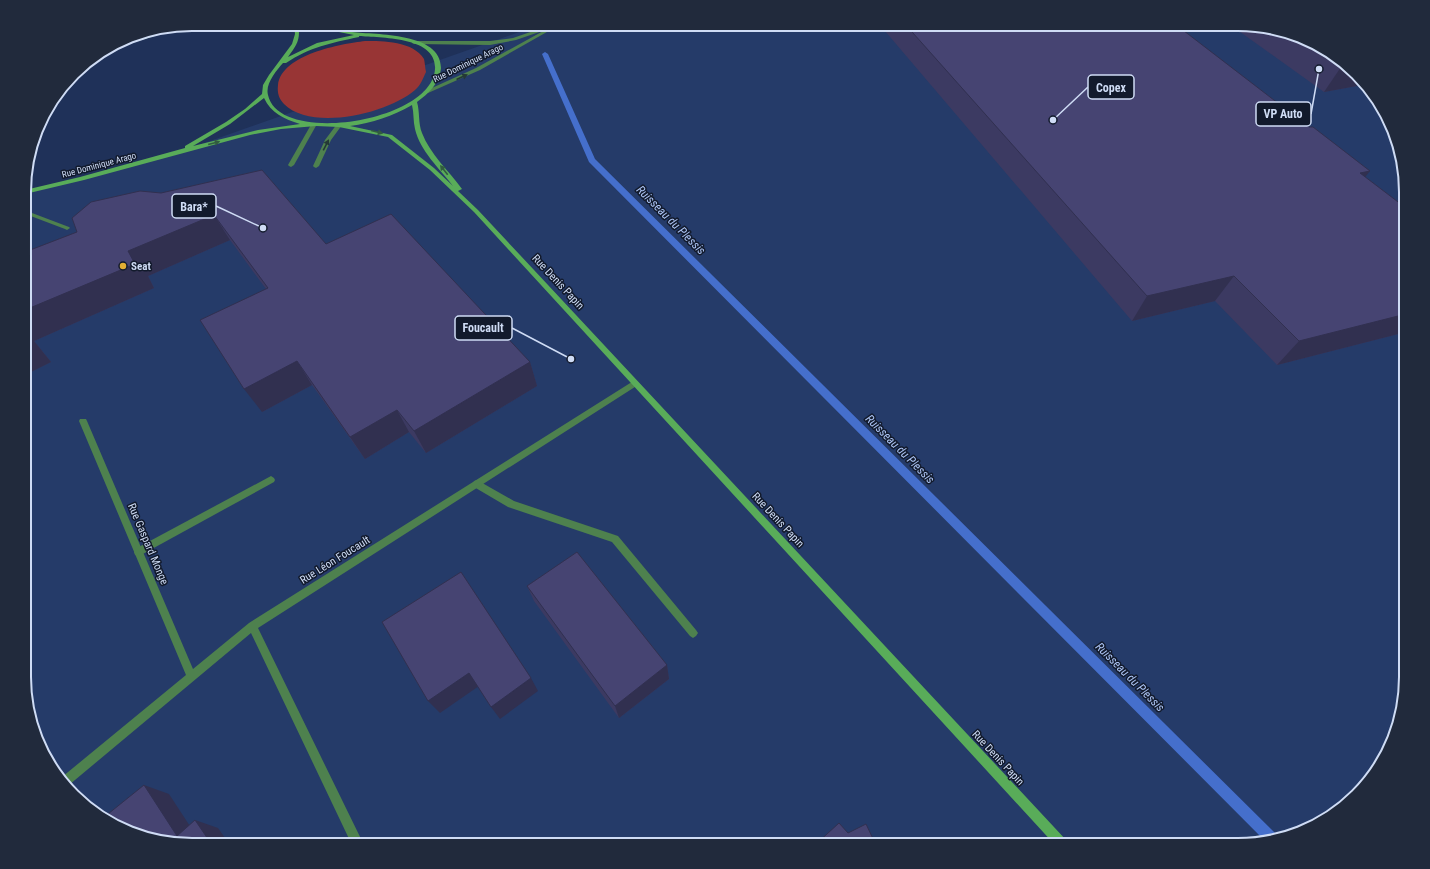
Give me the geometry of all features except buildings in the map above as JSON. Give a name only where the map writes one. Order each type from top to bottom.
[{"type":"main road","points":[[279,66],[298,38],[299,31]]},
{"type":"main road","points":[[347,31],[367,35]]},
{"type":"main road","points":[[176,154],[251,133],[314,124],[339,125],[377,118],[391,113],[414,102],[426,92],[435,80],[438,68],[435,58],[427,48],[414,42],[393,36],[367,35],[347,37],[315,46],[292,56],[270,75],[266,84],[265,94],[267,103],[284,117],[314,124]]},
{"type":"main road","points":[[176,154],[229,124],[249,109],[265,94]]},
{"type":"main road","name":"Rue Denis Papin","points":[[414,102],[417,109],[418,130],[424,143],[476,211]]},
{"type":"main road","name":"Rue Denis Papin","points":[[339,125],[390,136],[432,169],[476,211],[1057,838]]},
{"type":"main road","name":"Rue Dominique Arago","points":[[31,191],[76,181],[176,154]]},
{"type":"street","name":"Rue Dominique Arago","points":[[414,42],[490,43],[514,39],[538,31]]},
{"type":"street","name":"Rue Dominique Arago","points":[[426,92],[478,69],[521,47],[547,31]]},
{"type":"street","points":[[291,165],[314,124]]},
{"type":"street","points":[[316,166],[328,140],[339,125]]},
{"type":"street","points":[[31,214],[67,228]]},
{"type":"street","name":"Rue Léon Foucault","points":[[67,779],[252,626],[635,383]]},
{"type":"street","name":"Rue Gaspard Monge","points":[[83,421],[191,676]]},
{"type":"street","points":[[138,552],[270,480]]},
{"type":"street","points":[[477,484],[511,504],[615,539],[693,633]]},
{"type":"street","points":[[252,626],[355,838]]},
{"type":"shaded area","points":[[522,31],[1248,31],[1279,36],[1299,43],[1336,64],[1352,78],[1366,94],[1387,131],[1394,151],[1398,171],[1399,687],[1394,718],[1387,738],[1366,775],[1352,791],[1336,805],[1299,826],[1279,833],[1248,838],[182,838],[151,833],[131,826],[94,805],[78,791],[64,775],[43,738],[36,718],[32,698],[31,190],[176,153]]},
{"type":"shaded area","points":[[365,41],[397,43],[405,45],[419,53],[424,59],[426,72],[417,88],[388,106],[370,112],[331,118],[313,117],[297,112],[282,102],[278,93],[278,85],[282,74],[290,65],[314,52]]},
{"type":"waterway","name":"Ruisseau du Plessis","points":[[545,54],[592,160],[1269,835]]},
{"type":"place","name":"VP Auto","points":[[1319,69]]},
{"type":"place","name":"Copex","points":[[1053,120]]},
{"type":"place","name":"Bara*","points":[[263,228]]},
{"type":"place","name":"Seat","points":[[123,266]]},
{"type":"place","name":"Foucault","points":[[571,359]]}]
